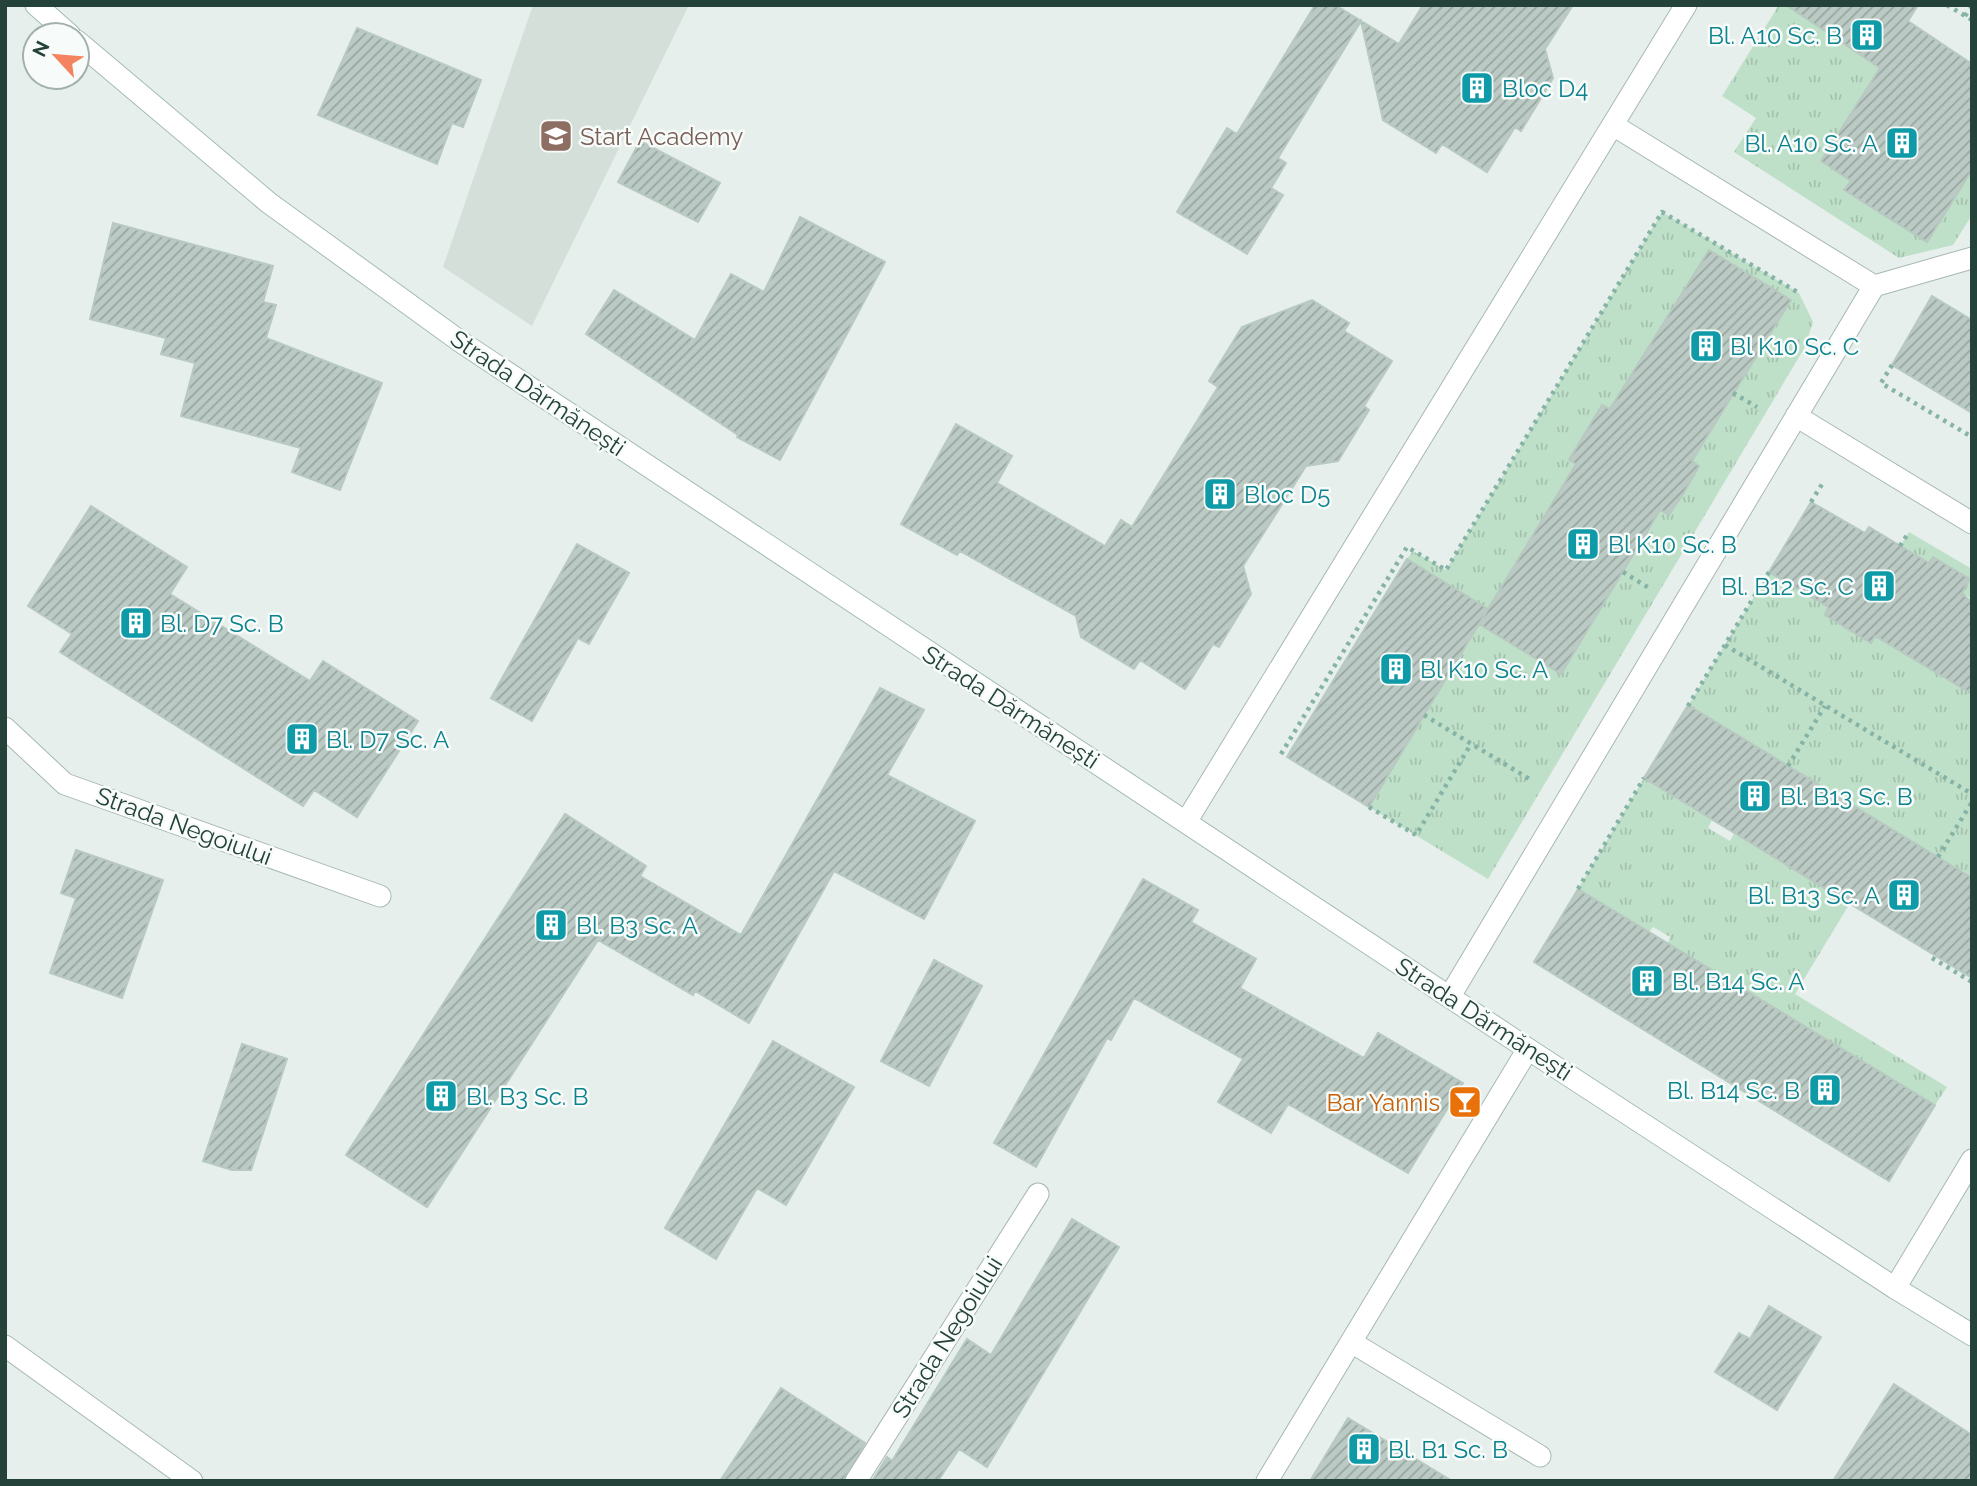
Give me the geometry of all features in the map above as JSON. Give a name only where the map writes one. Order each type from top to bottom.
[{"type":"street","points":[[36,5],[54,21]]},
{"type":"street","points":[[1186,822],[1686,5]]},
{"type":"street","name":"Strada Dărmănești","points":[[91,53],[270,203],[461,342],[1528,1049],[1895,1288],[1972,1335]]},
{"type":"street","points":[[1613,125],[1874,286]]},
{"type":"street","points":[[1450,996],[1874,286],[1972,258]]},
{"type":"street","points":[[1796,416],[1972,523]]},
{"type":"street","name":"Strada Negoiului","points":[[5,728],[65,784],[380,896]]},
{"type":"street","points":[[1267,1481],[1528,1049]]},
{"type":"street","points":[[1895,1288],[1972,1160]]},
{"type":"street","name":"Strada Negoiului","points":[[856,1481],[1038,1194]]},
{"type":"street","points":[[1351,1342],[1540,1456]]},
{"type":"street","points":[[5,1346],[192,1481]]},
{"type":"path","points":[[1947,5],[1972,20]]},
{"type":"path","points":[[1965,16],[1972,6]]},
{"type":"path","points":[[1281,754],[1407,547],[1446,570],[1662,212],[1799,293]]},
{"type":"path","points":[[1892,365],[1881,383],[1972,437]]},
{"type":"path","points":[[1733,393],[1766,412]]},
{"type":"path","points":[[1811,502],[1824,481]]},
{"type":"path","points":[[1900,546],[1909,531]]},
{"type":"path","points":[[1622,572],[1659,594]]},
{"type":"path","points":[[1688,705],[1769,572]]},
{"type":"path","points":[[1725,645],[1972,794]]},
{"type":"path","points":[[1788,766],[1825,705]]},
{"type":"path","points":[[1424,715],[1533,781]]},
{"type":"path","points":[[1369,807],[1416,835],[1471,744]]},
{"type":"path","points":[[1578,889],[1644,778]]},
{"type":"path","points":[[1938,857],[1972,802]]},
{"type":"path","points":[[1933,958],[1972,982]]},
{"type":"shaded area","name":"Start Academy","points":[[533,5],[689,5],[532,326],[443,267]]},
{"type":"green space","points":[[1779,5],[1802,5],[1800,15],[1849,47],[1886,59],[1821,161],[1851,181],[1844,191],[1896,223],[1902,214],[1933,234],[1972,170],[1972,215],[1953,245],[1899,258],[1734,152],[1756,118],[1722,96]]},
{"type":"green space","points":[[1662,212],[1799,293],[1813,322],[1805,347],[1488,879],[1369,807],[1479,624],[1561,674],[1660,510],[1669,515],[1699,466],[1692,461],[1790,299],[1709,251],[1610,409],[1602,406],[1569,459],[1576,464],[1488,609],[1407,559],[1413,551],[1446,570]]},
{"type":"green space","points":[[1909,532],[1972,569],[1972,599],[1962,593],[1970,579],[1933,557],[1925,570],[1900,546]]},
{"type":"green space","points":[[1769,572],[1828,607],[1825,615],[1871,642],[1875,636],[1972,694],[1972,878],[1688,706]]},
{"type":"green space","points":[[1644,778],[1712,820],[1708,828],[1730,841],[1734,834],[1850,903],[1795,994],[1947,1087],[1935,1105],[1668,943],[1670,937],[1653,927],[1649,932],[1578,889]]},
{"type":"building","points":[[1315,5],[1335,5],[1399,44],[1423,5],[1573,5],[1545,49],[1553,78],[1521,131],[1515,127],[1487,172],[1442,144],[1436,153],[1383,120],[1361,21],[1278,158],[1286,163],[1271,188],[1283,195],[1247,254],[1177,212],[1227,128],[1237,134]]},
{"type":"building","name":"Bl. A10 Sc. A","points":[[1786,5],[1918,5],[1908,21],[1972,64],[1972,170],[1927,242],[1844,190],[1851,181],[1821,161],[1880,68]]},
{"type":"building","points":[[357,28],[481,80],[463,127],[452,123],[437,164],[318,115]]},
{"type":"building","points":[[640,141],[720,183],[698,222],[618,182]]},
{"type":"building","points":[[800,217],[885,262],[780,460],[737,437],[738,435],[586,334],[614,290],[695,340],[731,274],[764,292]]},
{"type":"building","points":[[113,223],[273,266],[263,302],[276,305],[266,338],[382,383],[340,490],[292,472],[301,448],[181,416],[195,363],[161,354],[166,338],[90,319]]},
{"type":"building","points":[[1709,250],[1791,300],[1692,461],[1699,466],[1685,491],[1669,515],[1660,510],[1561,674],[1479,624],[1576,464],[1569,460],[1602,405],[1610,409]]},
{"type":"building","points":[[1932,296],[1972,320],[1972,413],[1892,365]]},
{"type":"building","name":"Bloc D5","points":[[1312,300],[1349,323],[1344,331],[1392,361],[1364,406],[1369,410],[1338,461],[1306,466],[1243,566],[1251,594],[1219,647],[1213,644],[1185,689],[1140,660],[1134,669],[1081,637],[1076,616],[960,551],[957,555],[901,524],[956,424],[1012,456],[997,483],[1105,546],[1121,520],[1132,527],[1218,387],[1209,381],[1242,327]]},
{"type":"building","name":"Bl. B12 Sc. C","points":[[1811,502],[1865,533],[1869,527],[1929,563],[1933,557],[1970,579],[1962,593],[1972,603],[1972,694],[1875,636],[1871,643],[1825,615],[1828,607],[1769,572]]},
{"type":"building","points":[[91,506],[187,567],[170,594],[310,681],[323,661],[418,721],[357,817],[314,790],[303,806],[60,652],[72,634],[28,606]]},
{"type":"building","points":[[577,544],[629,573],[589,644],[578,638],[532,721],[491,698]]},
{"type":"building","name":"Bl K10 Sc. A","points":[[1407,559],[1488,609],[1369,807],[1287,757]]},
{"type":"building","points":[[880,688],[924,710],[887,775],[975,821],[924,919],[834,871],[749,1023],[695,991],[693,995],[598,940],[427,1207],[346,1155],[565,814],[646,866],[640,876],[741,935]]},
{"type":"building","points":[[1688,705],[1972,878],[1972,978],[1644,778]]},
{"type":"building","points":[[76,850],[163,880],[122,998],[50,973],[76,898],[61,893]]},
{"type":"building","points":[[1143,879],[1198,910],[1191,922],[1256,959],[1240,988],[1364,1058],[1378,1033],[1463,1083],[1408,1173],[1288,1104],[1271,1133],[1218,1102],[1243,1059],[1134,998],[1111,1040],[1107,1038],[1036,1167],[994,1143]]},
{"type":"building","points":[[1578,889],[1935,1105],[1889,1181],[1534,962]]},
{"type":"building","points":[[934,960],[982,986],[929,1086],[881,1061]]},
{"type":"building","points":[[773,1041],[854,1087],[786,1205],[757,1188],[716,1259],[665,1228]]},
{"type":"building","points":[[242,1044],[287,1059],[251,1170],[232,1170],[203,1161]]},
{"type":"building","points":[[1072,1219],[1119,1247],[987,1467],[959,1449],[938,1481],[872,1481],[887,1457],[892,1461],[967,1339],[991,1355]]},
{"type":"building","points":[[1769,1306],[1821,1337],[1777,1410],[1715,1372],[1739,1333],[1750,1339]]},
{"type":"building","points":[[1894,1384],[1972,1435],[1972,1481],[1833,1481]]},
{"type":"building","points":[[781,1388],[865,1443],[843,1481],[720,1481]]},
{"type":"building","name":"Bl. B1 Sc. B","points":[[1348,1418],[1452,1481],[1310,1481]]},
{"type":"place","name":"Bl. A10 Sc. B","points":[[1867,35]]},
{"type":"place","name":"Bloc D4","points":[[1477,88]]},
{"type":"place","name":"Start Academy","points":[[556,136]]},
{"type":"place","name":"Bl. A10 Sc. A","points":[[1902,143]]},
{"type":"place","name":"Bl K10 Sc. C","points":[[1706,346]]},
{"type":"place","name":"Bloc D5","points":[[1220,494]]},
{"type":"place","name":"Bl K10 Sc. B","points":[[1583,544]]},
{"type":"place","name":"Bl. B12 Sc. C","points":[[1879,586]]},
{"type":"place","name":"Bl. D7 Sc. B","points":[[136,623]]},
{"type":"place","name":"Bl K10 Sc. A","points":[[1396,669]]},
{"type":"place","name":"Bl. D7 Sc. A","points":[[302,739]]},
{"type":"place","name":"Bl. B13 Sc. B","points":[[1755,796]]},
{"type":"place","name":"Bl. B13 Sc. A","points":[[1904,895]]},
{"type":"place","name":"Bl. B3 Sc. A","points":[[551,925]]},
{"type":"place","name":"Bl. B14 Sc. A","points":[[1647,981]]},
{"type":"place","name":"Bl. B14 Sc. B","points":[[1825,1090]]},
{"type":"place","name":"Bl. B3 Sc. B","points":[[441,1096]]},
{"type":"place","name":"Bar Yannis","points":[[1465,1102]]},
{"type":"place","name":"Bl. B1 Sc. B","points":[[1364,1449]]}]
